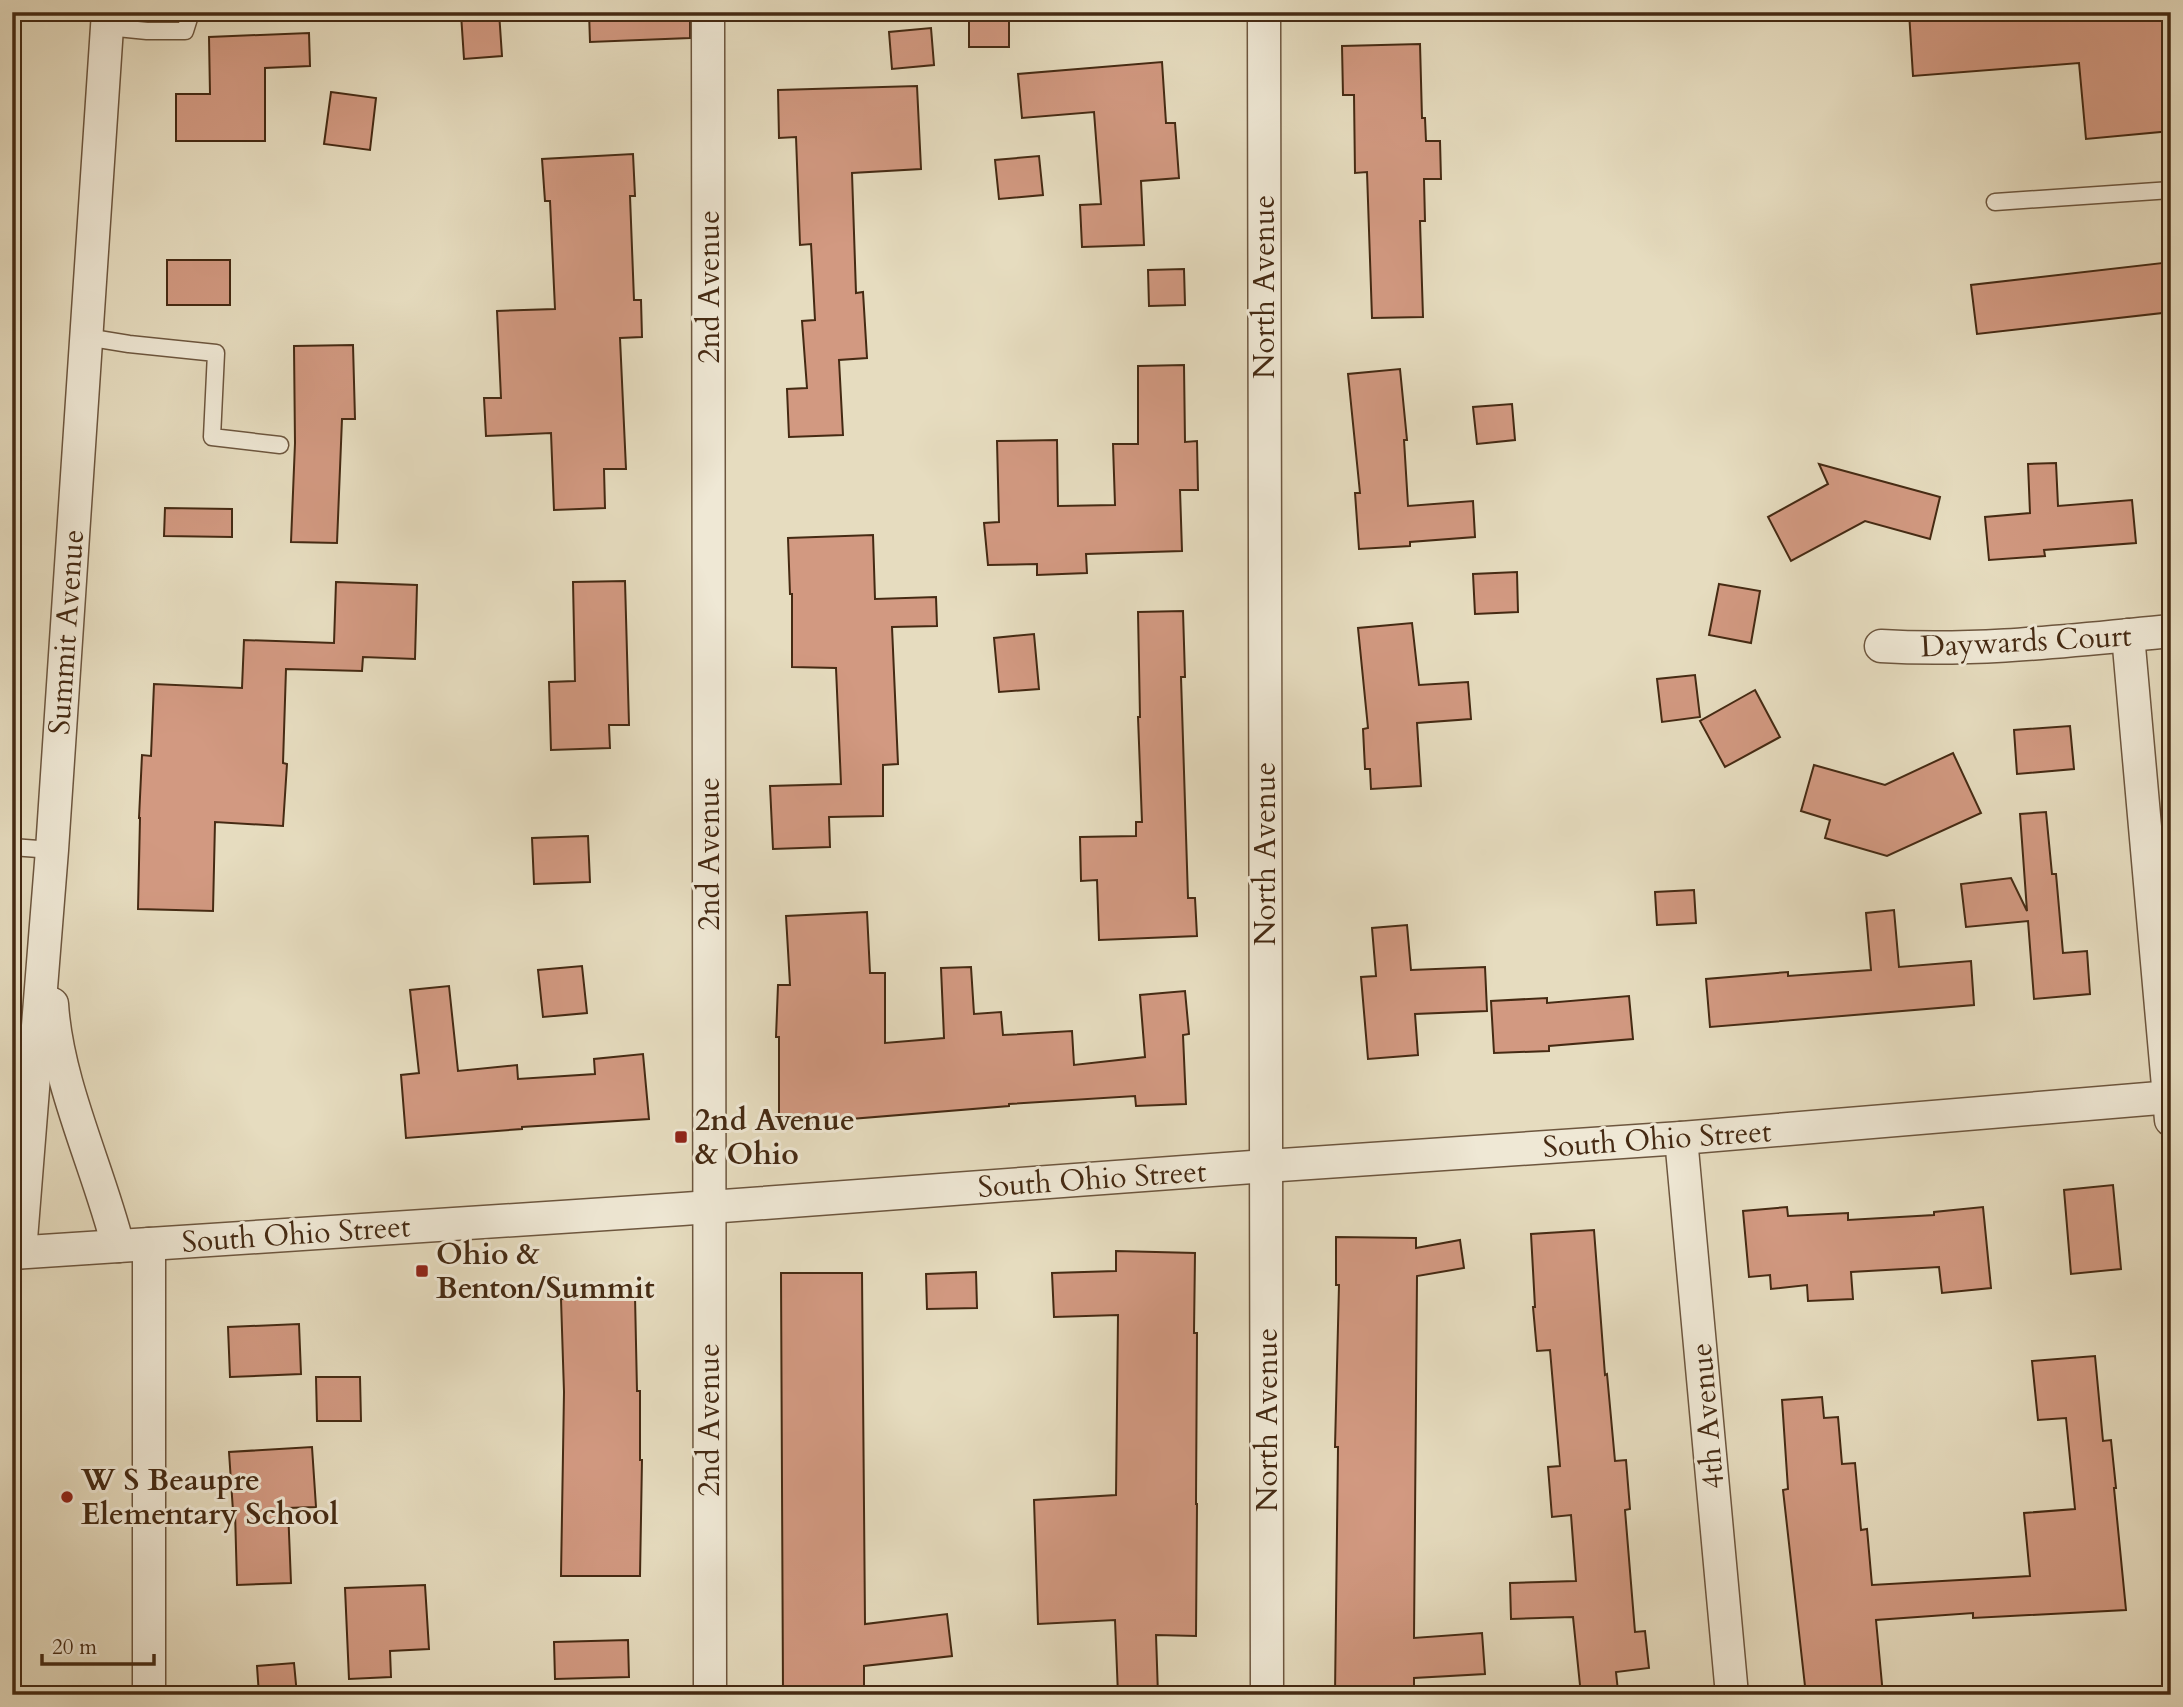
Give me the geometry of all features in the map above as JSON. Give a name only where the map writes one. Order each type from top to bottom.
[{"type":"street","name":"2nd Avenue","points":[[709,12],[710,1695]]},
{"type":"street","name":"North Avenue","points":[[1264,12],[1267,1695]]},
{"type":"street","name":"Summit Avenue","points":[[16,1253],[52,850],[108,20]]},
{"type":"street","name":"Daywards Court","points":[[1881,646],[1969,648],[2171,631]]},
{"type":"street","points":[[2128,635],[2170,1105]]},
{"type":"street","points":[[47,915],[53,1026],[64,1072],[118,1245]]},
{"type":"street","name":"South Ohio Street","points":[[16,1253],[2170,1105]]},
{"type":"street","name":"4th Avenue","points":[[1681,1138],[1732,1695]]},
{"type":"street","points":[[149,1244],[149,1695]]},
{"type":"lane","points":[[108,20],[147,31],[185,31],[191,12]]},
{"type":"lane","points":[[1995,202],[2171,190]]},
{"type":"lane","points":[[86,337],[216,354],[212,437],[281,445]]},
{"type":"lane","points":[[12,847],[52,850]]},
{"type":"building","points":[[499,12],[502,56],[464,59],[461,14]]},
{"type":"building","points":[[589,12],[690,12],[690,38],[590,42]]},
{"type":"building","points":[[969,12],[1009,12],[1009,47],[969,47]]},
{"type":"building","points":[[1909,12],[2171,12],[2171,56],[2164,57],[2171,131],[2086,139],[2079,63],[1913,76]]},
{"type":"building","points":[[931,28],[934,65],[892,69],[889,32]]},
{"type":"building","points":[[309,33],[310,66],[265,68],[265,141],[176,141],[176,94],[210,94],[209,37]]},
{"type":"building","points":[[1420,44],[1422,118],[1425,118],[1426,141],[1440,141],[1441,179],[1424,179],[1425,221],[1420,221],[1423,317],[1372,318],[1367,172],[1355,173],[1354,95],[1343,95],[1342,46]]},
{"type":"building","points":[[1162,62],[1166,123],[1175,123],[1179,178],[1141,181],[1144,245],[1082,247],[1080,205],[1101,204],[1094,112],[1022,118],[1018,74]]},
{"type":"building","points":[[917,86],[921,169],[852,173],[856,293],[863,292],[867,358],[839,360],[843,435],[789,437],[787,389],[807,388],[802,321],[815,320],[811,244],[800,245],[796,137],[779,138],[778,90]]},
{"type":"building","points":[[331,92],[376,98],[370,150],[324,144]]},
{"type":"building","points":[[633,154],[635,196],[630,196],[634,300],[641,300],[642,337],[620,338],[626,469],[604,469],[605,508],[554,510],[551,433],[486,436],[484,398],[501,398],[497,311],[555,309],[550,201],[545,201],[542,159]]},
{"type":"building","points":[[1039,156],[1043,195],[999,199],[995,160]]},
{"type":"building","points":[[167,260],[230,260],[230,305],[167,305]]},
{"type":"building","points":[[2171,262],[2171,312],[1977,334],[1971,285]]},
{"type":"building","points":[[1184,269],[1185,305],[1149,306],[1148,270]]},
{"type":"building","points":[[353,345],[355,419],[342,419],[337,543],[291,542],[295,443],[294,346]]},
{"type":"building","points":[[1184,365],[1185,442],[1197,441],[1198,490],[1180,490],[1182,551],[1086,554],[1087,573],[1037,575],[1037,564],[988,565],[984,523],[999,522],[997,441],[1057,440],[1058,506],[1115,505],[1113,444],[1138,444],[1138,366]]},
{"type":"building","points":[[1400,369],[1407,440],[1404,440],[1408,506],[1473,501],[1475,537],[1410,542],[1410,546],[1359,549],[1355,493],[1360,493],[1348,374]]},
{"type":"building","points":[[1512,404],[1515,440],[1477,444],[1473,407]]},
{"type":"building","points":[[2056,463],[2058,506],[2132,500],[2136,543],[2044,550],[2045,556],[1989,560],[1985,517],[2030,513],[2028,464]]},
{"type":"building","points":[[1819,464],[1940,497],[1930,539],[1865,521],[1791,561],[1768,517],[1828,484]]},
{"type":"building","points":[[165,508],[232,509],[232,537],[164,536]]},
{"type":"building","points":[[873,535],[875,599],[936,597],[937,626],[892,627],[898,764],[883,765],[883,816],[829,817],[830,847],[773,849],[770,786],[841,784],[836,668],[792,667],[792,594],[788,538]]},
{"type":"building","points":[[1517,572],[1518,612],[1475,614],[1473,574]]},
{"type":"building","points":[[625,581],[629,725],[609,725],[610,748],[551,750],[549,682],[575,681],[573,582]]},
{"type":"building","points":[[336,582],[417,585],[415,659],[363,657],[362,671],[286,669],[283,763],[287,764],[283,826],[215,822],[213,911],[138,909],[142,755],[151,756],[154,684],[242,688],[244,640],[334,643]]},
{"type":"building","points":[[1719,584],[1760,591],[1751,643],[1709,635]]},
{"type":"building","points":[[1183,611],[1185,677],[1181,677],[1188,898],[1195,898],[1197,936],[1099,940],[1097,880],[1081,881],[1080,837],[1136,836],[1136,822],[1142,822],[1138,612]]},
{"type":"building","points":[[1412,623],[1419,685],[1468,682],[1471,719],[1417,723],[1421,786],[1371,789],[1370,769],[1365,769],[1363,729],[1368,728],[1358,628]]},
{"type":"building","points":[[1034,634],[1039,689],[999,692],[994,638]]},
{"type":"building","points":[[1695,675],[1700,717],[1662,722],[1657,679]]},
{"type":"building","points":[[1755,690],[1780,737],[1725,767],[1700,721]]},
{"type":"building","points":[[2070,726],[2074,769],[2017,774],[2014,730]]},
{"type":"building","points":[[1953,753],[1981,813],[1887,856],[1825,838],[1830,820],[1801,811],[1814,765],[1885,785]]},
{"type":"building","points":[[2046,812],[2052,874],[2056,874],[2063,953],[2087,951],[2090,994],[2034,999],[2028,921],[1966,927],[1961,884],[2011,878],[2027,911],[2020,814]]},
{"type":"building","points":[[588,836],[590,882],[534,884],[532,838]]},
{"type":"building","points":[[1694,890],[1696,923],[1657,925],[1655,892]]},
{"type":"building","points":[[1894,910],[1899,967],[1971,961],[1974,1005],[1710,1027],[1706,979],[1788,972],[1788,976],[1871,970],[1866,913]]},
{"type":"building","points":[[867,912],[870,973],[885,973],[885,1043],[944,1038],[941,968],[971,967],[974,1014],[1001,1012],[1003,1035],[1072,1031],[1074,1065],[1145,1057],[1140,995],[1185,991],[1189,1034],[1183,1035],[1186,1104],[1136,1106],[1135,1096],[1009,1104],[851,1119],[851,1123],[779,1123],[779,1037],[776,1037],[778,985],[790,985],[786,916]]},
{"type":"building","points":[[1407,925],[1411,970],[1485,967],[1487,1011],[1415,1014],[1418,1055],[1368,1059],[1361,977],[1376,976],[1372,928]]},
{"type":"building","points":[[582,966],[587,1013],[543,1017],[538,970]]},
{"type":"building","points":[[449,986],[458,1071],[517,1065],[518,1079],[595,1074],[594,1059],[643,1054],[649,1119],[406,1138],[401,1075],[419,1073],[410,990]]},
{"type":"building","points":[[1629,996],[1633,1039],[1549,1046],[1549,1051],[1494,1053],[1491,1001],[1547,998],[1547,1003]]},
{"type":"building","points":[[2113,1185],[2121,1269],[2071,1274],[2064,1190]]},
{"type":"building","points":[[1787,1207],[1788,1216],[1848,1213],[1848,1220],[1934,1215],[1934,1212],[1983,1207],[1991,1288],[1942,1293],[1939,1267],[1851,1272],[1853,1299],[1808,1301],[1807,1285],[1771,1289],[1770,1275],[1749,1277],[1743,1211]]},
{"type":"building","points":[[1594,1230],[1605,1375],[1607,1374],[1615,1461],[1626,1460],[1630,1509],[1625,1510],[1635,1632],[1645,1631],[1649,1668],[1616,1672],[1618,1691],[1581,1695],[1573,1617],[1511,1619],[1510,1583],[1576,1581],[1571,1515],[1552,1517],[1548,1467],[1560,1466],[1550,1350],[1537,1351],[1531,1234]]},
{"type":"building","points":[[1336,1237],[1416,1238],[1416,1248],[1460,1240],[1464,1268],[1417,1276],[1414,1638],[1482,1633],[1485,1674],[1414,1678],[1414,1695],[1335,1695],[1338,1447],[1335,1447],[1339,1285],[1336,1285]]},
{"type":"building","points":[[1116,1251],[1195,1253],[1196,1636],[1156,1635],[1158,1695],[1118,1695],[1115,1620],[1038,1624],[1034,1500],[1116,1495],[1118,1315],[1054,1317],[1052,1273],[1116,1271]]},
{"type":"building","points":[[976,1272],[977,1308],[927,1309],[926,1274]]},
{"type":"building","points":[[781,1273],[862,1273],[865,1624],[947,1614],[952,1656],[864,1666],[864,1695],[783,1695]]},
{"type":"building","points":[[635,1296],[642,1460],[640,1576],[561,1576],[564,1392],[561,1299]]},
{"type":"building","points":[[299,1324],[301,1374],[230,1377],[228,1327]]},
{"type":"building","points":[[2095,1356],[2103,1441],[2111,1440],[2126,1610],[1973,1618],[1973,1613],[1876,1620],[1883,1695],[1806,1695],[1783,1490],[1788,1489],[1782,1400],[1822,1397],[1824,1418],[1838,1417],[1842,1464],[1855,1463],[1861,1530],[1867,1529],[1872,1585],[2030,1576],[2024,1513],[2075,1509],[2066,1418],[2038,1420],[2032,1361]]},
{"type":"building","points":[[316,1377],[360,1377],[361,1421],[317,1421]]},
{"type":"building","points":[[312,1447],[316,1507],[288,1508],[291,1583],[237,1585],[235,1511],[229,1452]]},
{"type":"building","points":[[425,1585],[429,1649],[390,1651],[391,1677],[349,1679],[345,1588]]},
{"type":"building","points":[[628,1640],[629,1677],[555,1679],[554,1642]]},
{"type":"building","points":[[294,1663],[297,1695],[259,1695],[257,1666]]},
{"type":"place","name":"2nd Avenue & Ohio","points":[[681,1137]]},
{"type":"place","name":"Ohio & Benton/Summit","points":[[422,1271]]},
{"type":"place","name":"W S Beaupre Elementary School","points":[[67,1497]]}]
